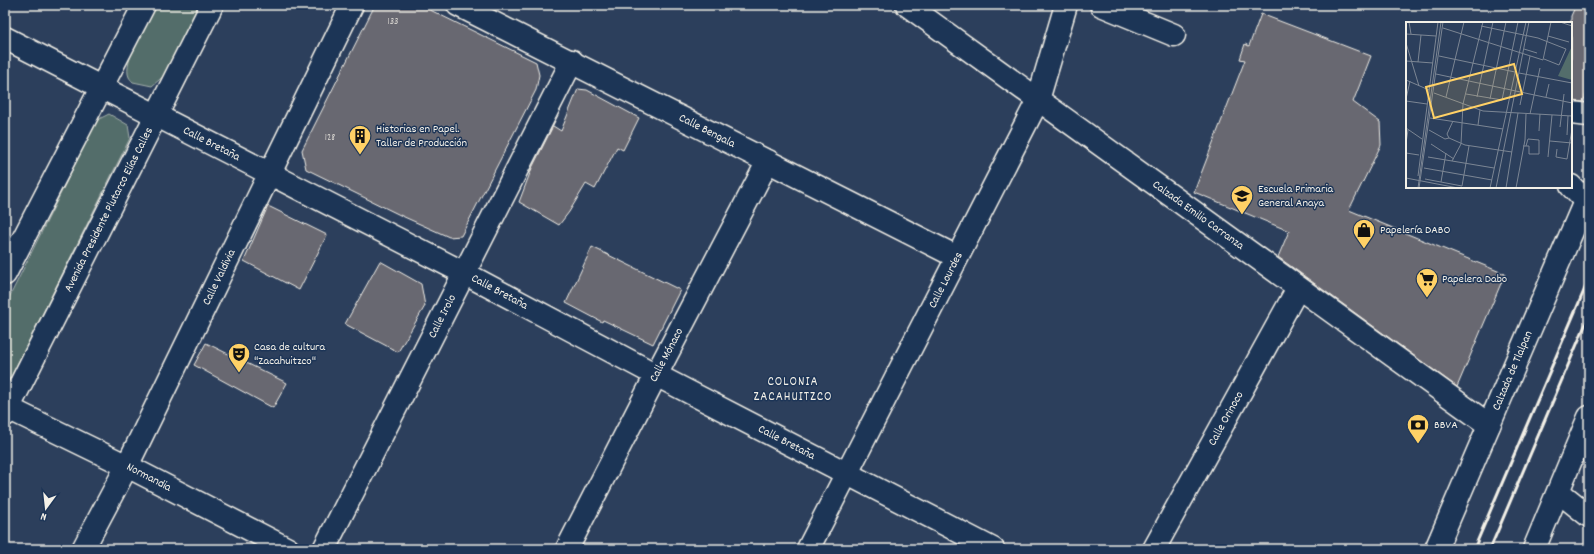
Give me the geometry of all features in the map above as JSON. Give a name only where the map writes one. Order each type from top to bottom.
[{"type":"main road","points":[[5,274],[144,5]]},
{"type":"main road","name":"Avenida Presidente Plutarco Elías Calles","points":[[7,411],[212,5]]},
{"type":"main road","name":"Calle Valdivia","points":[[83,549],[127,466],[352,5]]},
{"type":"main road","name":"Calle Bengala","points":[[458,5],[957,257]]},
{"type":"main road","name":"Calzada Emilio Carranza","points":[[907,5],[1488,425]]},
{"type":"main road","name":"Calle Lourdes","points":[[808,549],[1038,100],[1066,5]]},
{"type":"main road","points":[[1101,5],[1174,35]]},
{"type":"main road","name":"Calle Bretaña","points":[[5,38],[464,273],[656,375],[993,549]]},
{"type":"main road","name":"Calle Irolo","points":[[324,549],[572,62]]},
{"type":"main road","points":[[1572,113],[1589,115]]},
{"type":"main road","name":"Calle Mónaco","points":[[567,549],[768,161]]},
{"type":"main road","name":"Calzada de Tlalpan","points":[[1436,549],[1582,193]]},
{"type":"main road","name":"Calle Orinoco","points":[[1154,549],[1298,288]]},
{"type":"main road","name":"Normandia","points":[[7,411],[127,466],[288,549]]},
{"type":"main road","points":[[1534,549],[1589,417]]},
{"type":"main road","points":[[1559,492],[1589,516]]},
{"type":"green space","points":[[154,5],[200,5],[166,74],[152,86],[133,82],[129,77],[128,70],[136,41]]},
{"type":"green space","points":[[109,114],[128,125],[130,138],[5,389],[5,306],[97,120]]},
{"type":"building","points":[[375,5],[420,5],[536,62],[539,75],[536,90],[461,236],[449,237],[402,216],[306,169],[302,150]]},
{"type":"building","points":[[1576,5],[1589,5],[1589,88],[1583,102],[1572,101],[1571,16]]},
{"type":"building","points":[[1261,14],[1371,56],[1353,102],[1380,122],[1381,145],[1349,210],[1505,274],[1457,387],[1278,257],[1289,231],[1194,192],[1245,60],[1240,59],[1245,44],[1249,46]]},
{"type":"building","points":[[578,89],[587,90],[639,118],[623,150],[617,147],[595,189],[586,184],[569,212],[559,225],[519,202],[532,168],[553,126],[561,131]]},
{"type":"building","points":[[268,206],[327,235],[299,290],[244,261]]},
{"type":"building","points":[[592,247],[680,290],[653,344],[603,320],[602,322],[566,303]]},
{"type":"building","points":[[380,261],[421,284],[425,306],[398,352],[345,324]]},
{"type":"building","name":"Casa de cultura \"Zacahuitzco\"","points":[[206,343],[287,383],[273,408],[194,365]]},
{"type":"railway","points":[[1474,549],[1589,279]]},
{"type":"railway","points":[[1490,549],[1589,316]]},
{"type":"place","name":"Historias en Papel. Taller de Producción","points":[[360,156]]},
{"type":"place","name":"Escuela Primaria General Anaya","points":[[1242,216]]},
{"type":"place","name":"Papelería DABO","points":[[1364,250]]},
{"type":"place","name":"Papelera Dabo","points":[[1427,298]]},
{"type":"place","name":"Casa de cultura \"Zacahuitzco\"","points":[[239,374]]},
{"type":"place","name":"BBVA","points":[[1418,444]]},
{"type":"district","name":"COLONIA ZACAHUITZCO","points":[[793,390]]}]
